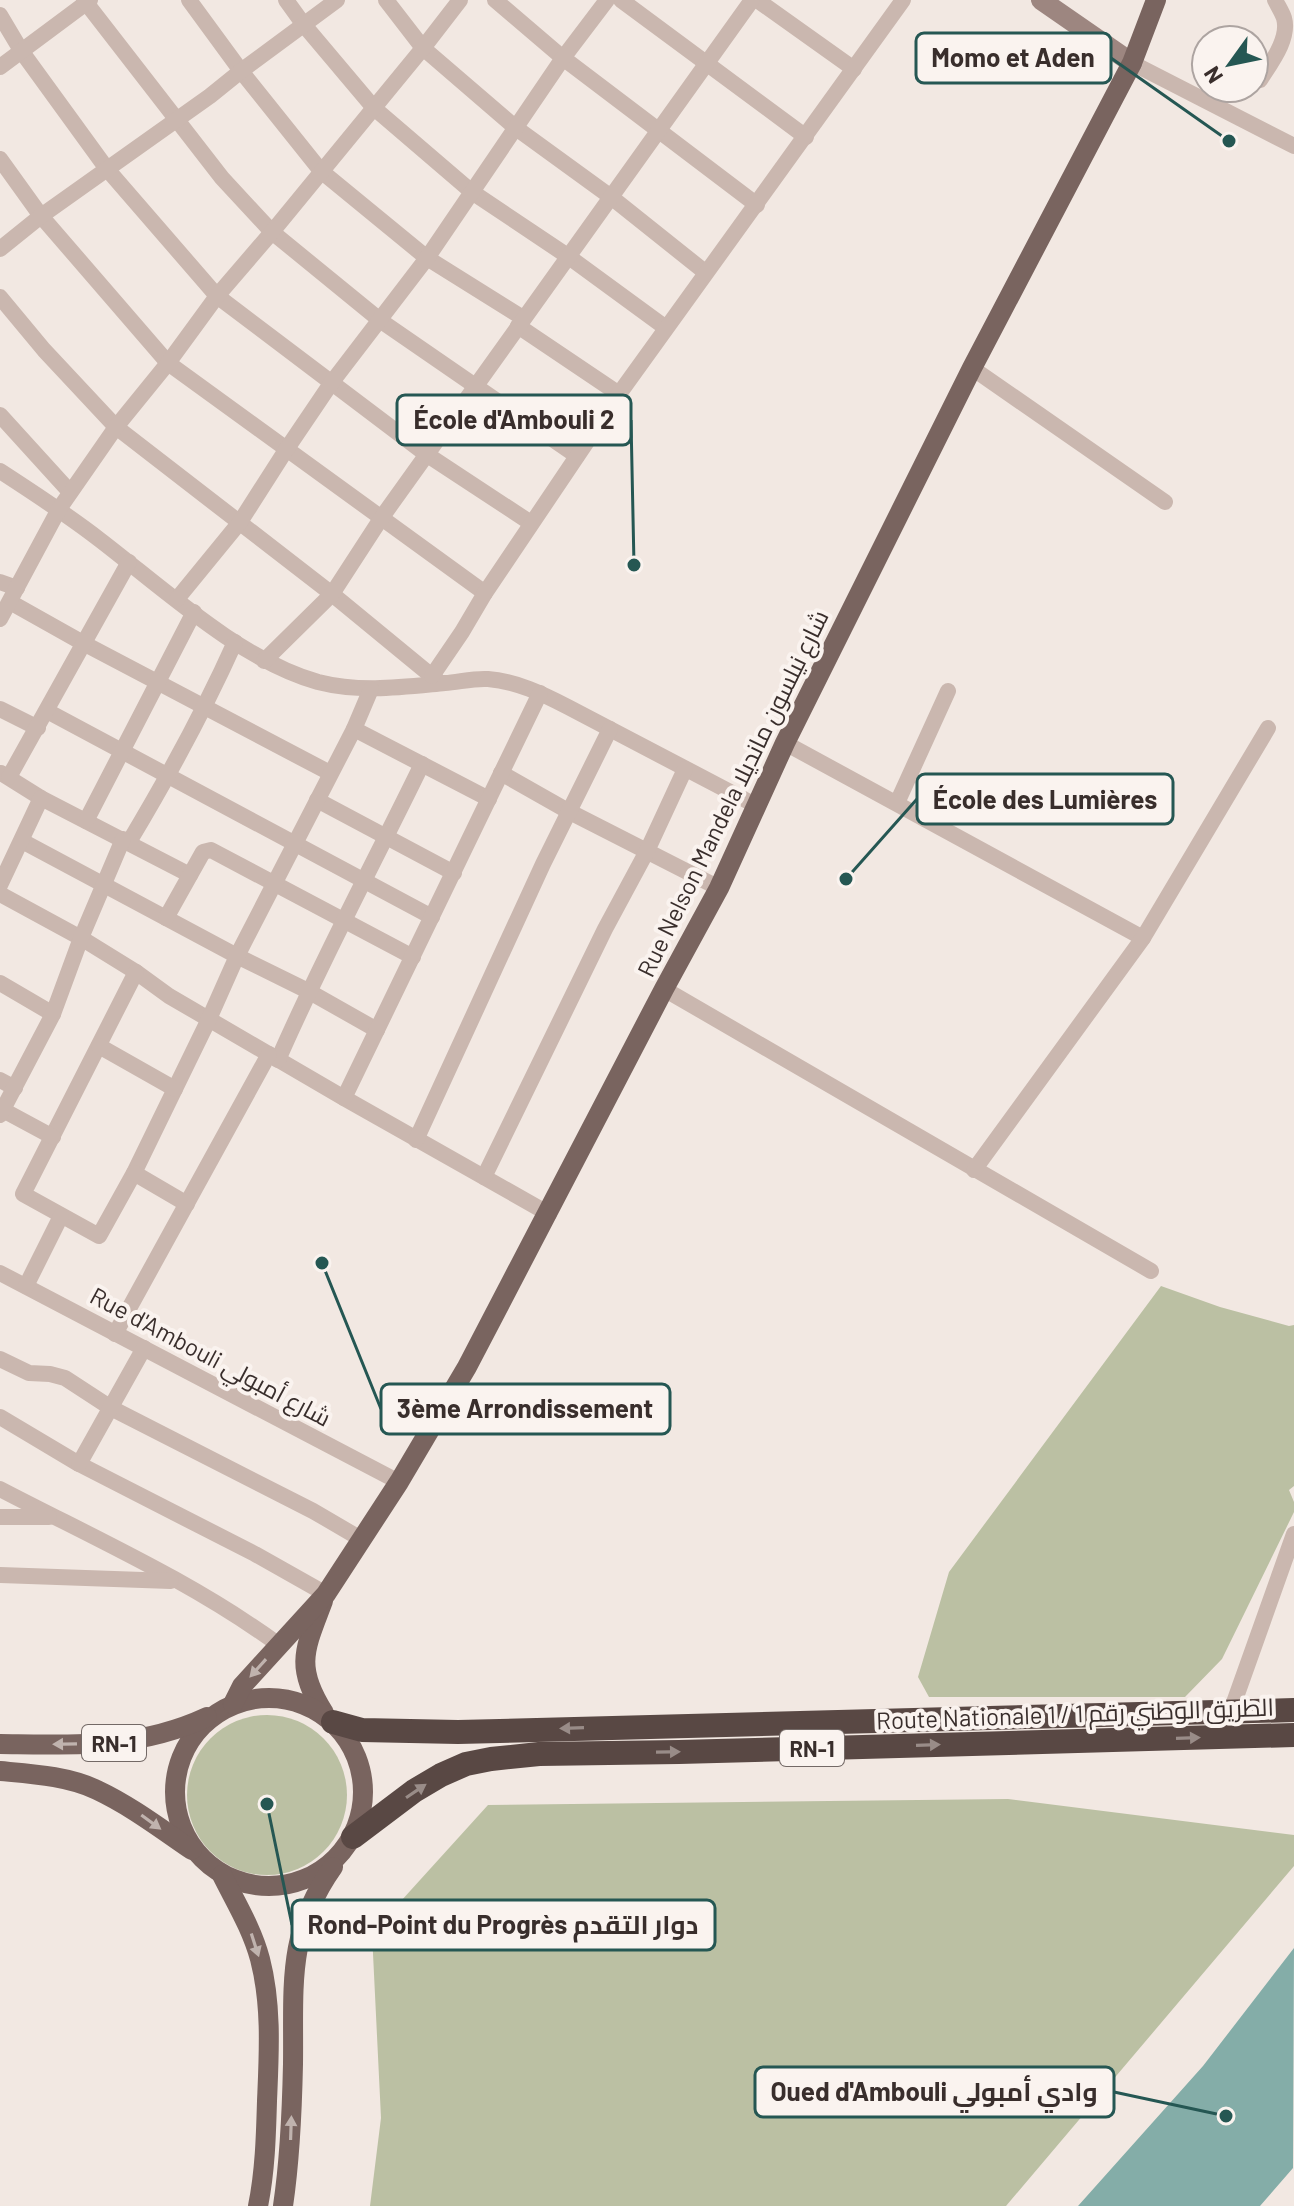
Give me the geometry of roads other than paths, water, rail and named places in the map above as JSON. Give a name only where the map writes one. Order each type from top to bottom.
[{"type":"highway","name":"Route Nationale 1 / الطريق الوطني رقم 1","points":[[330,1719],[362,1730],[458,1732],[1294,1710]]},
{"type":"highway","name":"Route Nationale 1 / الطريق الوطني رقم 1","points":[[349,1844],[414,1791],[441,1775],[466,1764],[507,1757],[1294,1735]]},
{"type":"main road","name":"Rue Nelson Mandela شارع نيلسون مانديلا","points":[[227,1707],[242,1686],[326,1594],[399,1482],[467,1367],[719,888],[785,743],[972,368],[1132,63],[1156,0]]},
{"type":"main road","name":"Rue Nelson Mandela شارع نيلسون مانديلا","points":[[326,1594],[308,1643],[305,1669],[310,1692],[330,1719]]},
{"type":"main road","name":"RN-1","points":[[0,1744],[108,1743],[153,1737],[180,1729],[227,1707],[265,1697],[297,1701],[330,1719]]},
{"type":"main road","name":"RN-1","points":[[198,1855],[183,1832],[175,1805],[176,1777],[184,1750],[200,1727],[227,1707]]},
{"type":"main road","points":[[283,2206],[290,2156],[293,1976],[297,1948],[320,1886],[349,1844],[362,1814],[364,1789],[360,1764],[349,1742],[330,1719]]},
{"type":"main road","name":"RN-1","points":[[0,1771],[48,1776],[95,1788],[138,1813],[222,1875],[247,1885],[275,1887],[301,1882],[325,1870],[349,1844]]},
{"type":"main road","points":[[222,1875],[250,1928],[266,1997],[268,2065],[265,2142],[258,2206]]},
{"type":"street","points":[[189,0],[321,171],[427,258],[619,394]]},
{"type":"street","points":[[286,0],[374,108],[472,192],[569,257],[666,328]]},
{"type":"street","points":[[0,249],[337,0]]},
{"type":"street","points":[[386,0],[423,48],[516,128],[611,197],[705,272]]},
{"type":"street","points":[[0,619],[59,509],[116,427],[217,296],[460,0]]},
{"type":"street","points":[[495,0],[563,58],[757,205]]},
{"type":"street","points":[[177,599],[240,522],[332,382],[427,258],[563,58],[607,0]]},
{"type":"street","points":[[621,0],[806,137]]},
{"type":"street","points":[[264,661],[332,594],[426,454],[754,0],[854,69]]},
{"type":"street","points":[[436,680],[485,593],[619,394],[902,0]]},
{"type":"street","points":[[1041,0],[1132,63],[1294,146]]},
{"type":"street","points":[[1270,65],[1284,25],[1275,0]]},
{"type":"street","points":[[0,67],[87,1],[222,178],[272,232],[381,321],[577,456]]},
{"type":"street","points":[[0,15],[22,52],[107,169],[217,296],[426,454],[531,523]]},
{"type":"street","points":[[0,159],[41,216],[168,363],[485,593]]},
{"type":"street","points":[[0,297],[44,350],[116,427],[332,594],[436,680]]},
{"type":"street","points":[[972,368],[1165,502]]},
{"type":"street","points":[[0,415],[70,492]]},
{"type":"street","points":[[0,471],[59,509],[264,661],[318,682],[371,689],[398,688],[436,680],[486,679],[515,684],[540,693],[755,805]]},
{"type":"street","points":[[129,562],[38,728],[5,774],[41,798],[190,875]]},
{"type":"street","points":[[0,582],[13,595],[83,643],[330,773]]},
{"type":"street","points":[[86,821],[194,612]]},
{"type":"street","points":[[53,1137],[1,1113],[7,1084],[53,1014],[104,885],[126,841],[169,776],[206,707],[235,642]]},
{"type":"street","points":[[136,972],[23,1194],[99,1236],[134,1173],[237,956],[354,729],[371,689]]},
{"type":"street","points":[[897,803],[948,691]]},
{"type":"street","points":[[344,1098],[540,693]]},
{"type":"street","points":[[0,709],[38,728]]},
{"type":"street","points":[[47,711],[432,917]]},
{"type":"street","points":[[974,1170],[1143,938],[1268,728]]},
{"type":"street","points":[[354,729],[489,799]]},
{"type":"street","points":[[416,1140],[568,811],[610,729]]},
{"type":"street","points":[[785,743],[1143,938]]},
{"type":"street","points":[[115,1334],[274,1057],[422,764]]},
{"type":"street","points":[[484,1177],[685,769]]},
{"type":"street","points":[[501,773],[719,888]]},
{"type":"street","points":[[0,885],[5,862],[22,841],[41,798]]},
{"type":"street","points":[[317,800],[454,873]]},
{"type":"street","points":[[22,841],[377,1030]]},
{"type":"street","points":[[166,918],[203,852],[211,850],[413,957]]},
{"type":"street","points":[[0,894],[81,938],[169,996],[416,1140],[549,1214]]},
{"type":"street","points":[[0,983],[53,1014]]},
{"type":"street","points":[[664,989],[1151,1271]]},
{"type":"street","points":[[99,1046],[175,1089]]},
{"type":"street","points":[[134,1173],[187,1204]]},
{"type":"street","points":[[26,1286],[61,1216]]},
{"type":"street","name":"Rue d'Ambouli شارع أمبولي","points":[[0,1273],[399,1482]]},
{"type":"street","points":[[79,1464],[144,1348]]},
{"type":"street","points":[[0,1359],[29,1373],[65,1378],[111,1408],[313,1511],[361,1539]]},
{"type":"street","points":[[0,1417],[79,1464],[326,1594]]},
{"type":"street","points":[[0,1489],[177,1581],[243,1618],[279,1645]]},
{"type":"street","points":[[0,1517],[54,1517]]},
{"type":"street","points":[[1231,1711],[1294,1534]]},
{"type":"street","points":[[0,1575],[177,1581]]},
{"type":"water","points":[[1294,1948],[1293,2168],[1260,2206],[1078,2206],[1203,2066]]},
{"type":"place","name":"Momo et Aden","points":[[1229,141]]},
{"type":"place","name":"École d'Ambouli 2","points":[[634,565]]},
{"type":"place","name":"École des Lumières","points":[[846,879]]},
{"type":"place","name":"3ème Arrondissement","points":[[322,1263]]},
{"type":"place","name":"Rond-Point du Progrès دوار التقدم","points":[[267,1804]]},
{"type":"place","name":"Oued d'Ambouli وادي أمبولي","points":[[1226,2116]]}]
